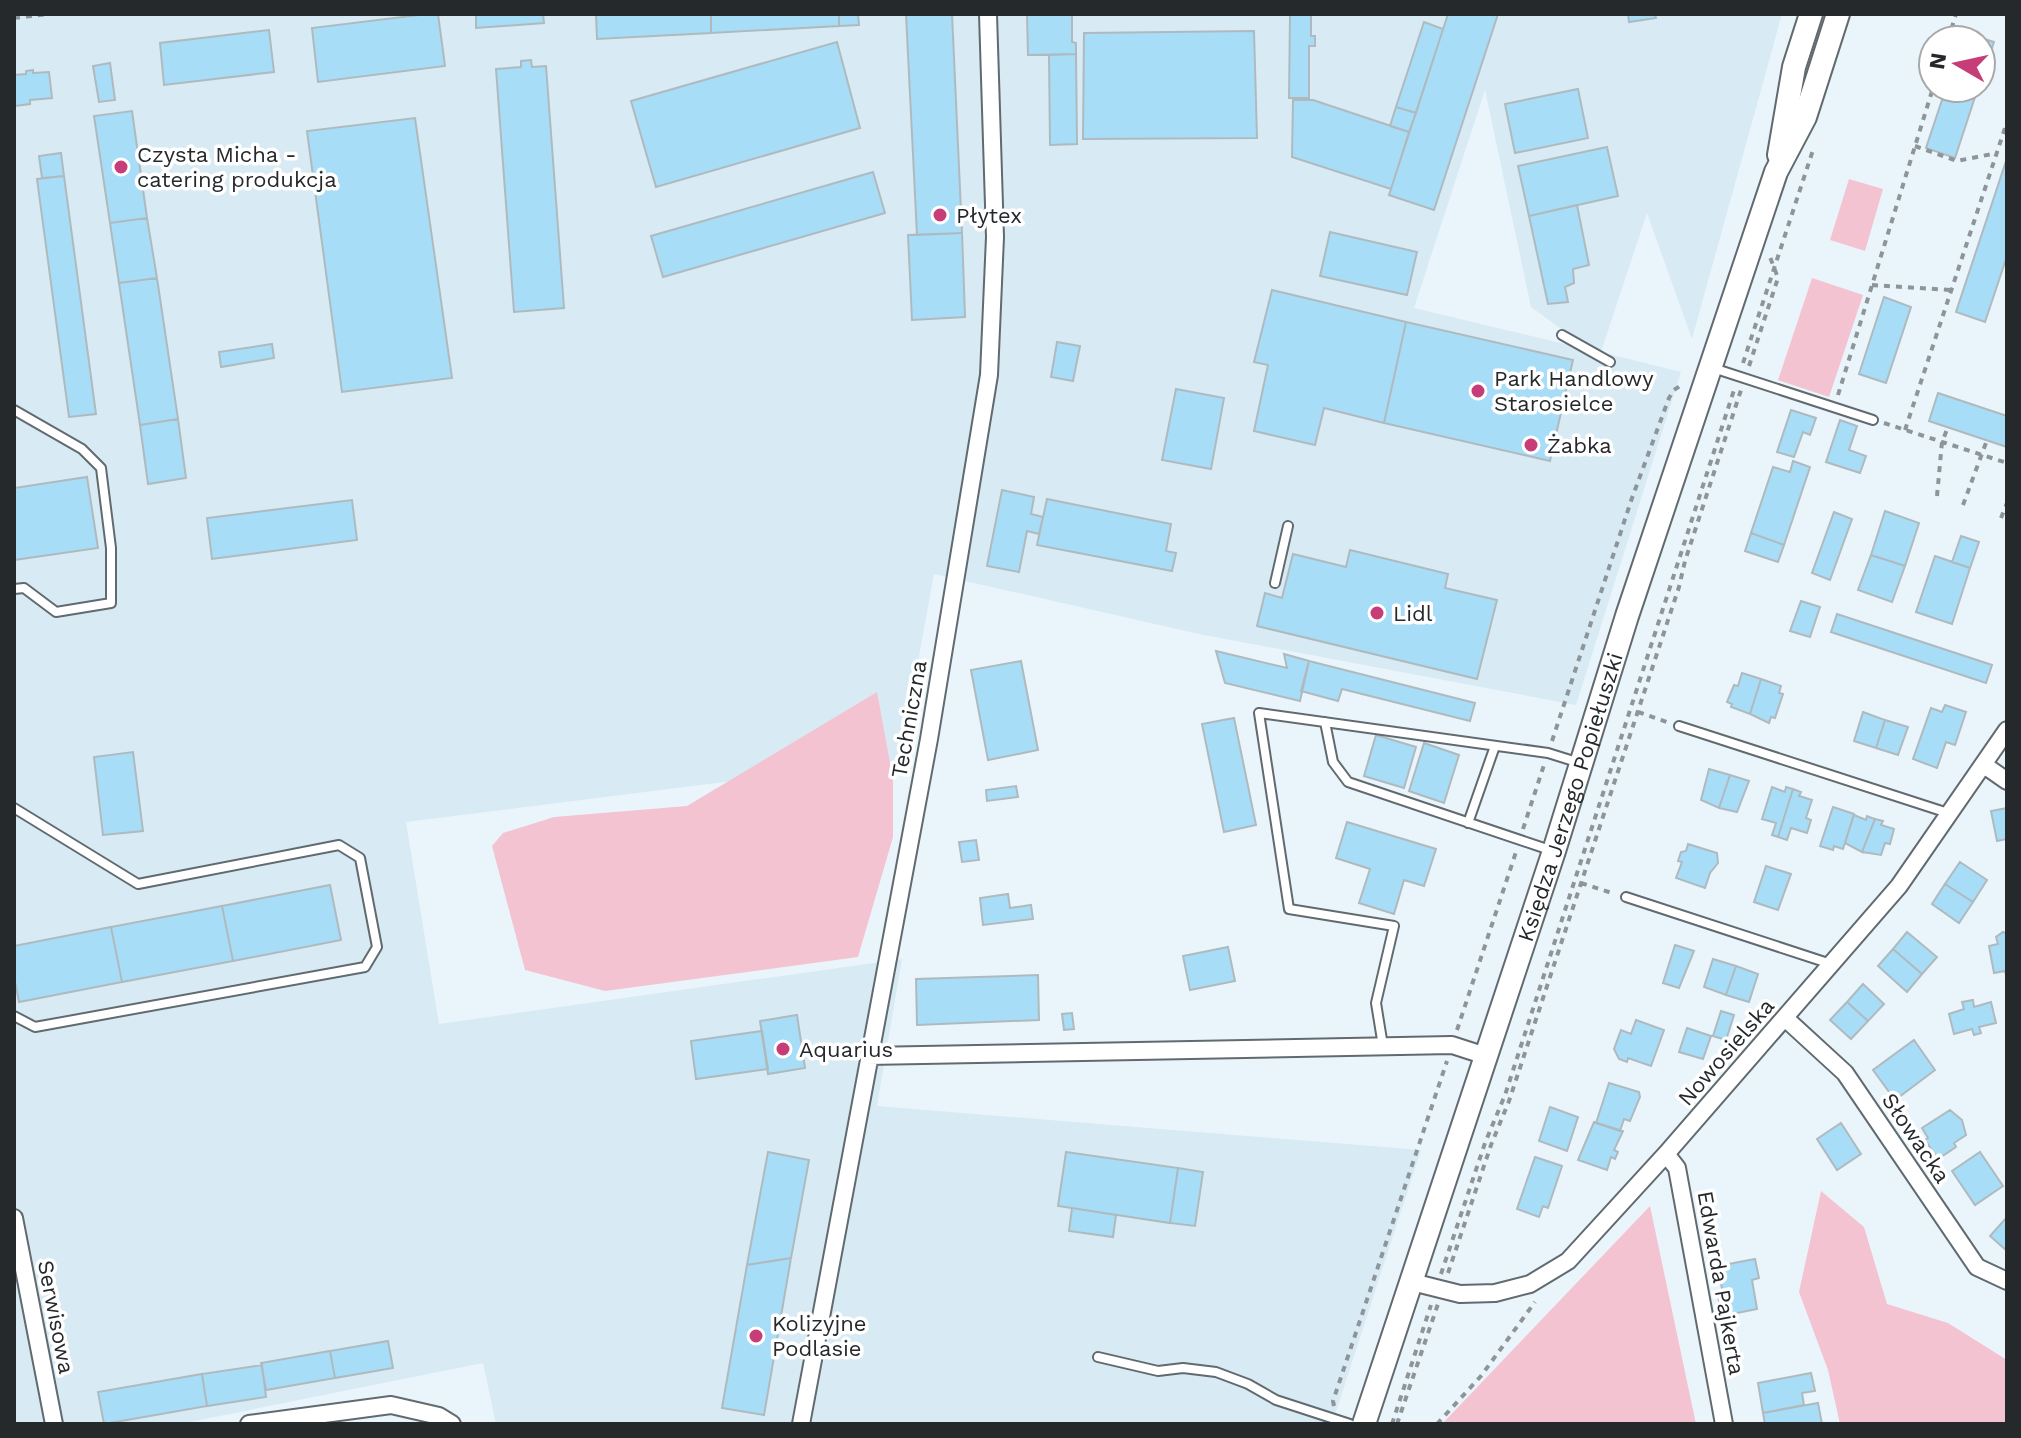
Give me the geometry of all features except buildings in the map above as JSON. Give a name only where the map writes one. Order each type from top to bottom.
[{"type":"street","name":"Techniczna","points":[[801,1424],[929,739],[989,375],[995,237],[988,14]]},
{"type":"street","name":"Księdza Jerzego Popiełuszki","points":[[1776,172],[1787,97],[1811,14]]},
{"type":"street","name":"Księdza Jerzego Popiełuszki","points":[[1364,1424],[1554,851],[1627,616],[1776,172],[1805,117],[1838,14]]},
{"type":"street","name":"Nowosielska","points":[[1412,1282],[1460,1294],[1495,1293],[1530,1284],[1553,1272],[1581,1248],[1899,886],[2007,730]]},
{"type":"street","points":[[1984,765],[2007,781]]},
{"type":"street","name":"Słowacka","points":[[1785,1018],[1845,1073],[1977,1267],[2007,1281]]},
{"type":"street","points":[[868,1056],[1452,1045],[1486,1056]]},
{"type":"street","name":"Edwarda Pajkerta","points":[[1666,1154],[1677,1168],[1724,1424]]},
{"type":"street","name":"Serwisowa","points":[[14,1218],[54,1424]]},
{"type":"street","points":[[249,1424],[391,1405],[439,1416],[452,1424]]},
{"type":"lane","points":[[1562,335],[1610,362]]},
{"type":"lane","points":[[1712,368],[1873,420]]},
{"type":"lane","points":[[14,410],[82,449],[101,468],[111,548],[111,603],[56,612],[24,588],[14,589]]},
{"type":"lane","points":[[1275,583],[1288,526]]},
{"type":"lane","points":[[1383,1046],[1376,1003],[1394,926],[1289,909],[1259,713],[1548,753],[1580,763]]},
{"type":"lane","points":[[1325,722],[1333,762],[1348,782],[1554,851]]},
{"type":"lane","points":[[1679,726],[1951,814]]},
{"type":"lane","points":[[1468,823],[1495,746]]},
{"type":"lane","points":[[14,808],[138,884],[339,845],[360,858],[377,947],[365,967],[35,1027],[14,1016]]},
{"type":"lane","points":[[1626,897],[1832,964]]},
{"type":"lane","points":[[1098,1357],[1158,1371],[1183,1368],[1216,1372],[1248,1384],[1276,1400],[1350,1424]]},
{"type":"path","points":[[14,18],[48,14]]},
{"type":"path","points":[[1834,408],[1928,104]]},
{"type":"path","points":[[1905,430],[2007,122]]},
{"type":"path","points":[[1395,1424],[1439,1290],[1509,1101],[1818,137]]},
{"type":"path","points":[[1915,146],[1957,161],[1997,153]]},
{"type":"path","points":[[1767,249],[1775,268]]},
{"type":"path","points":[[1872,285],[1951,290]]},
{"type":"path","points":[[1338,1420],[1333,1401],[1605,578],[1665,407],[1674,390],[1690,379]]},
{"type":"path","points":[[1873,420],[2007,463]]},
{"type":"path","points":[[1937,496],[1942,442],[1948,427]]},
{"type":"path","points":[[1963,505],[1987,440]]},
{"type":"path","points":[[2001,518],[2007,503]]},
{"type":"path","points":[[1635,711],[1679,726]]},
{"type":"path","points":[[1578,882],[1626,897]]},
{"type":"path","points":[[1437,1424],[1481,1376],[1540,1294]]},
{"type":"shaded area","points":[[14,14],[1782,14],[1692,339],[1647,213],[1601,352],[1681,372],[1576,705],[1199,634],[934,574],[900,760],[406,822],[439,1024],[902,959],[877,1106],[1421,1150],[1332,1424],[496,1424],[483,1363],[180,1424],[14,1424]],"holes":[[[1485,90],[1531,307],[1590,350],[1414,308]]]},
{"type":"shaded area","points":[[1849,179],[1883,189],[1865,251],[1830,240]]},
{"type":"shaded area","points":[[1812,278],[1863,295],[1829,397],[1778,380]]},
{"type":"shaded area","points":[[877,692],[893,779],[893,837],[858,957],[605,991],[525,970],[492,846],[503,833],[554,817],[687,806]]},
{"type":"shaded area","points":[[1821,1191],[1864,1227],[1887,1304],[1948,1323],[2007,1360],[2007,1424],[1840,1424],[1828,1370],[1799,1292]]},
{"type":"shaded area","points":[[1650,1206],[1696,1424],[1442,1424]]},
{"type":"place","name":"Czysta Micha - catering produkcja","points":[[121,167]]},
{"type":"place","name":"Płytex","points":[[940,215]]},
{"type":"place","name":"Park Handlowy Starosielce","points":[[1478,391]]},
{"type":"place","name":"Żabka","points":[[1531,445]]},
{"type":"place","name":"Lidl","points":[[1377,613]]},
{"type":"place","name":"Aquarius","points":[[783,1049]]},
{"type":"place","name":"Kolizyjne Podlasie","points":[[756,1336]]}]
